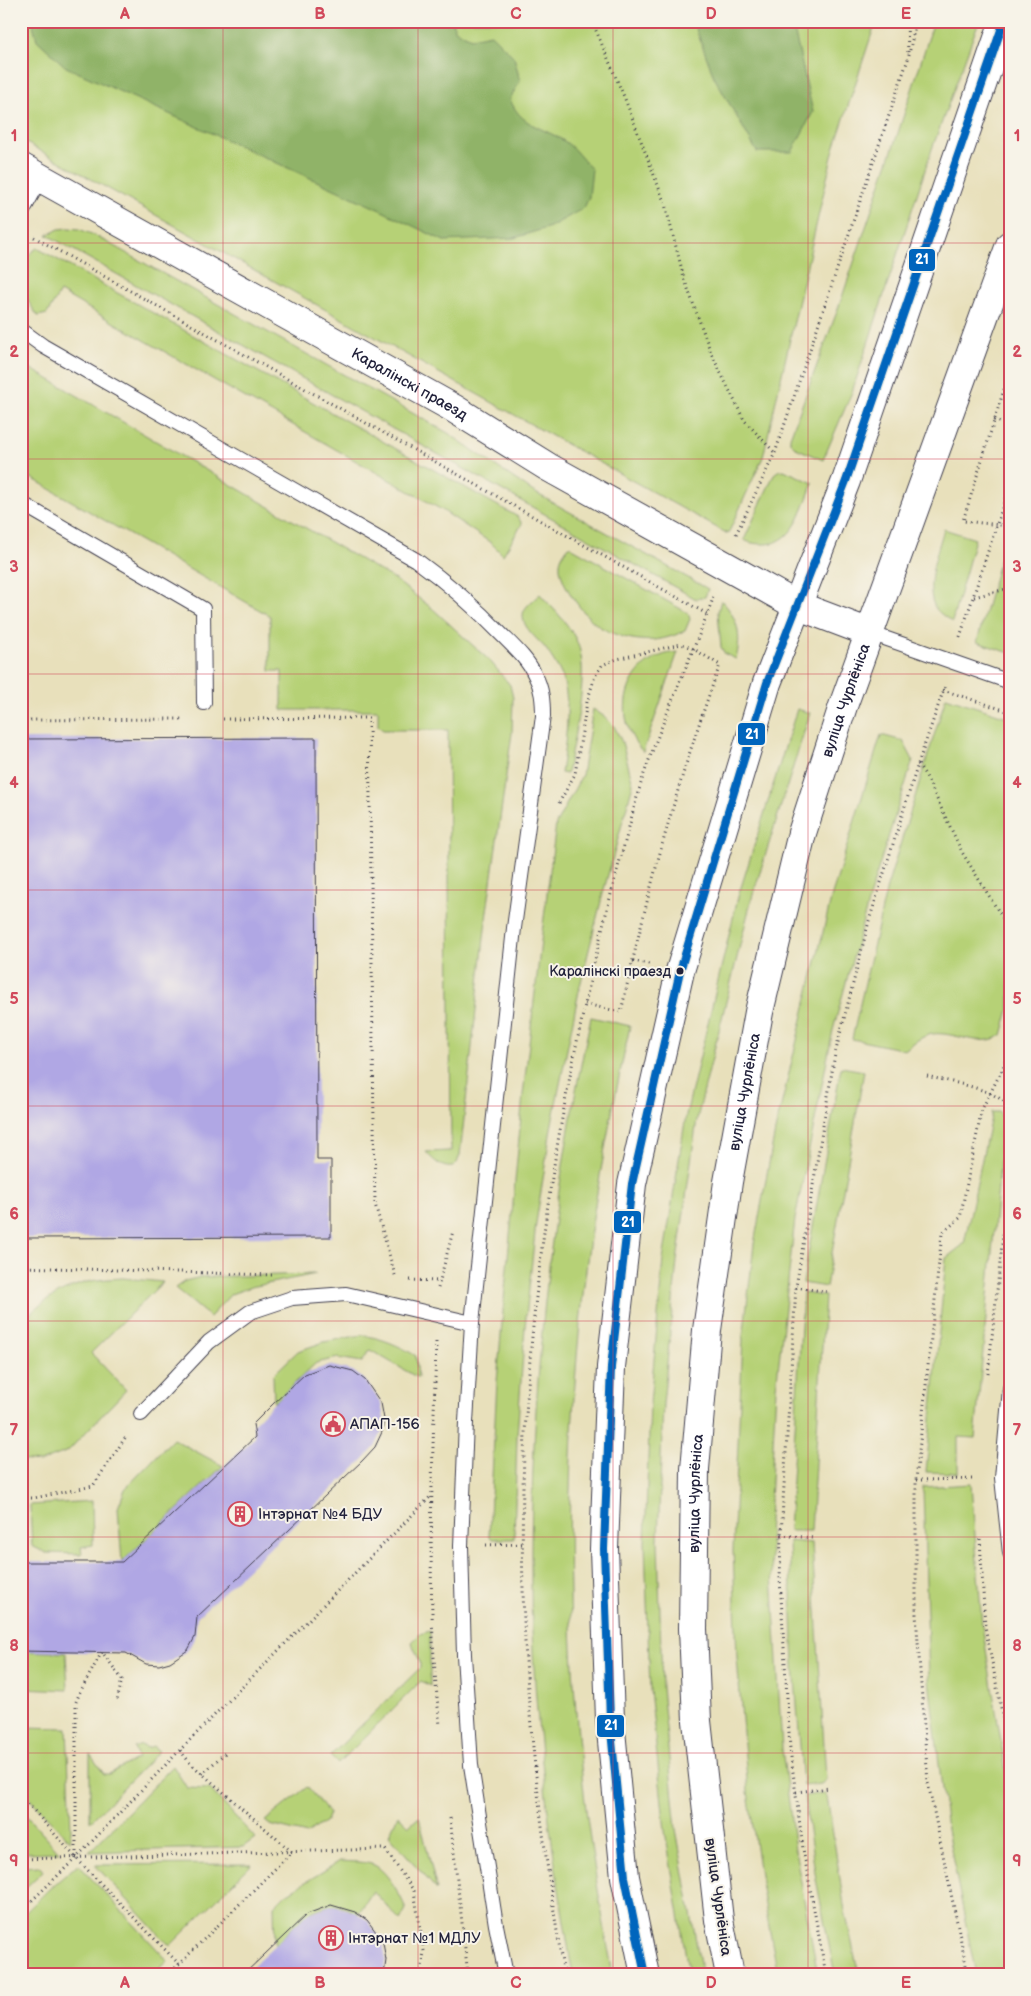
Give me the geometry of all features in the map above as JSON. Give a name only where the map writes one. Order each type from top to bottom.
[{"type":"main road","points":[[644,1975],[625,1877],[610,1720],[604,1549],[611,1367],[632,1184],[680,971],[767,683],[846,481],[1004,21]]},
{"type":"main road","name":"Каралінскі праезд","points":[[31,173],[453,408],[548,467],[796,605],[870,633]]},
{"type":"main road","name":"вуліца Чурлёніса","points":[[730,1975],[719,1920],[697,1720],[694,1638],[694,1469],[706,1330],[728,1182],[759,1012],[802,833],[843,706],[1010,246]]},
{"type":"lane","points":[[21,214],[31,173]]},
{"type":"lane","points":[[21,330],[43,346],[416,560],[474,606],[516,649],[535,674],[542,692],[543,716],[512,947],[472,1323],[461,1546],[464,1655],[471,1766],[496,1925],[506,1975]]},
{"type":"lane","points":[[21,503],[202,609],[204,704]]},
{"type":"lane","points":[[870,633],[1010,682]]},
{"type":"lane","points":[[141,1414],[209,1342],[250,1312],[292,1298],[346,1294],[472,1323]]},
{"type":"lane","points":[[1010,1388],[1002,1478],[1010,1553]]},
{"type":"path","points":[[592,21],[625,99],[665,204],[684,278],[711,353],[744,420],[775,453]]},
{"type":"path","points":[[907,21],[908,59]]},
{"type":"path","points":[[564,1975],[533,1751],[524,1618],[522,1544],[529,1382],[542,1247],[559,1129],[585,1004],[611,895],[642,780],[740,526],[775,453],[908,59],[916,21]]},
{"type":"path","points":[[28,233],[707,614]]},
{"type":"path","points":[[1010,370],[963,521],[1010,526]]},
{"type":"path","points":[[994,420],[1010,426]]},
{"type":"path","points":[[826,1975],[803,1849],[790,1749],[780,1579],[796,1287],[835,1054],[869,922],[918,764],[1010,484]]},
{"type":"path","points":[[974,597],[1010,588]]},
{"type":"path","points":[[556,806],[575,774],[587,702],[592,682],[601,666],[617,659],[681,644],[692,648],[720,665],[686,762],[662,843],[621,1012],[585,1004]]},
{"type":"path","points":[[943,690],[1010,712]]},
{"type":"path","points":[[219,719],[369,718],[375,1204],[396,1279]]},
{"type":"path","points":[[21,724],[31,720],[189,719]]},
{"type":"path","points":[[918,764],[926,776],[962,852],[1010,930]]},
{"type":"path","points":[[968,1975],[928,1783],[916,1614],[916,1480],[942,1233],[960,1218],[982,1109],[989,1092],[1002,1070],[1010,1049]]},
{"type":"path","points":[[927,1076],[989,1092],[1010,1107]]},
{"type":"path","points":[[441,1732],[434,1675],[432,1495],[439,1281],[454,1228]]},
{"type":"path","points":[[21,1267],[278,1276]]},
{"type":"path","points":[[386,1279],[439,1281]]},
{"type":"path","points":[[796,1287],[828,1292]]},
{"type":"path","points":[[21,1498],[34,1498],[93,1486],[141,1414]]},
{"type":"path","points":[[916,1480],[976,1479]]},
{"type":"path","points":[[21,1911],[76,1858],[432,1495]]},
{"type":"path","points":[[781,1535],[813,1538]]},
{"type":"path","points":[[461,1546],[522,1544]]},
{"type":"path","points":[[76,1858],[76,1702],[102,1652],[122,1679],[117,1701]]},
{"type":"path","points":[[180,1750],[202,1774],[292,1852]]},
{"type":"path","points":[[202,1774],[225,1753]]},
{"type":"path","points":[[796,1792],[829,1788]]},
{"type":"path","points":[[21,1796],[76,1858],[180,1964]]},
{"type":"path","points":[[449,1809],[467,1974]]},
{"type":"path","points":[[21,1859],[385,1849],[414,1891],[424,1951],[421,1975]]},
{"type":"path","points":[[168,1975],[292,1852]]},
{"type":"green space","points":[[21,21],[876,21],[833,152],[763,457],[728,534],[21,140]]},
{"type":"green space","points":[[32,21],[452,21],[455,30],[471,38],[491,34],[514,57],[520,81],[510,99],[514,108],[533,125],[568,144],[592,169],[589,197],[584,208],[550,227],[514,238],[444,241],[376,208],[66,67],[37,40]]},
{"type":"green space","points":[[693,21],[792,21],[813,112],[792,152],[757,152],[714,77]]},
{"type":"green space","points":[[934,21],[979,21],[932,149],[852,392],[823,460],[796,448],[790,442],[790,437],[838,309]]},
{"type":"green space","points":[[59,229],[79,229],[94,235],[448,433],[532,491],[708,589],[705,597],[696,599],[47,235]]},
{"type":"green space","points":[[37,248],[518,517],[522,524],[503,555],[491,543],[442,510],[60,292],[47,314],[38,316],[27,299],[21,281],[24,263]]},
{"type":"green space","points":[[21,363],[394,579],[433,609],[490,661],[510,685],[513,698],[512,733],[487,911],[460,1155],[453,1167],[441,1165],[426,1152],[451,1151],[448,730],[383,730],[378,726],[378,710],[282,710],[282,671],[270,671],[270,616],[21,472]]},
{"type":"green space","points":[[784,470],[813,483],[798,521],[785,536],[777,541],[761,544],[744,540],[774,474]]},
{"type":"green space","points":[[944,529],[975,539],[952,622],[936,609],[932,601],[931,591],[935,558]]},
{"type":"green space","points":[[569,546],[688,613],[690,619],[685,631],[663,639],[646,640],[625,637],[600,627],[580,607],[563,580],[560,563],[562,556]]},
{"type":"green space","points":[[1001,555],[1010,557],[1010,653],[977,642]]},
{"type":"green space","points":[[540,594],[572,632],[579,647],[582,661],[579,710],[567,774],[561,773],[567,712],[567,699],[562,676],[546,649],[528,629],[523,620],[523,612]]},
{"type":"green space","points":[[721,600],[731,613],[737,627],[739,642],[736,659],[725,654],[721,647],[718,612]]},
{"type":"green space","points":[[678,652],[643,752],[633,738],[627,722],[625,706],[628,690],[635,676],[646,664],[660,656]]},
{"type":"green space","points":[[946,697],[1010,718],[1010,1006],[1002,1035],[994,1039],[976,1040],[932,1034],[914,1042],[905,1050],[852,1039],[887,887]]},
{"type":"green space","points":[[593,709],[614,726],[622,742],[633,784],[580,986],[551,1128],[536,1223],[525,1327],[517,1436],[514,1539],[492,1539],[489,1536],[497,1382],[523,1095],[542,933],[556,824],[582,775]]},
{"type":"green space","points":[[797,709],[810,713],[751,901],[697,1119],[677,1261],[663,1404],[658,1540],[662,1688],[676,1829],[702,1975],[689,1975],[665,1831],[650,1690],[645,1543],[650,1404],[663,1260],[686,1115],[738,897]]},
{"type":"green space","points":[[881,735],[903,741],[913,760],[872,888],[833,1030],[795,1219],[776,1388],[769,1520],[782,1749],[795,1850],[818,1975],[778,1975],[762,1889],[748,1792],[737,1658],[733,1550],[743,1339],[754,1244],[775,1131],[832,895]]},
{"type":"green space","points":[[591,1017],[630,1026],[600,1174],[583,1292],[572,1430],[570,1499],[571,1638],[582,1775],[588,1825],[613,1975],[573,1975],[557,1879],[544,1781],[532,1634],[531,1585],[534,1442],[545,1299],[564,1157]]},
{"type":"green space","points":[[841,1067],[864,1071],[826,1287],[803,1283]]},
{"type":"green space","points":[[992,1112],[999,1112],[1004,1121],[975,1438],[958,1437],[958,1473],[926,1472],[946,1258],[964,1244]]},
{"type":"green space","points":[[316,1274],[251,1287],[231,1294],[210,1317],[175,1288],[185,1281],[201,1277]]},
{"type":"green space","points":[[123,1278],[163,1282],[91,1353],[126,1390],[68,1451],[40,1462],[21,1460],[21,1324],[26,1317],[42,1304],[70,1288],[91,1281]]},
{"type":"green space","points":[[803,1293],[825,1296],[811,1531],[789,1531]]},
{"type":"green space","points":[[362,1335],[390,1342],[416,1356],[418,1378],[370,1350],[362,1362],[338,1358],[316,1363],[274,1403],[273,1375],[298,1351],[324,1342]]},
{"type":"green space","points":[[173,1439],[223,1466],[122,1562],[118,1508],[125,1489]]},
{"type":"green space","points":[[971,1484],[982,1625],[1010,1797],[1010,1975],[976,1975],[947,1830],[929,1680],[923,1487]]},
{"type":"green space","points":[[92,1501],[93,1545],[81,1547],[82,1554],[46,1553],[32,1546],[30,1505]]},
{"type":"green space","points":[[789,1541],[812,1543],[826,1780],[821,1784],[803,1786],[794,1665]]},
{"type":"green space","points":[[430,1631],[430,1686],[421,1681],[338,1764],[330,1756],[420,1668],[412,1642],[420,1634]]},
{"type":"green space","points":[[21,1651],[66,1653],[68,1690],[21,1688]]},
{"type":"green space","points":[[21,1727],[67,1728],[71,1831],[69,1840],[21,1790]]},
{"type":"green space","points":[[141,1745],[148,1748],[153,1746],[159,1751],[90,1822],[90,1754],[104,1774],[109,1774],[138,1758],[134,1748]]},
{"type":"green space","points":[[173,1766],[187,1788],[210,1789],[255,1838],[243,1847],[89,1852]]},
{"type":"green space","points":[[307,1787],[329,1813],[326,1821],[307,1834],[270,1825],[265,1821]]},
{"type":"green space","points":[[823,1793],[827,1796],[845,1911],[859,1975],[835,1975],[816,1879],[804,1796]]},
{"type":"green space","points":[[21,1810],[59,1852],[21,1853]]},
{"type":"green space","points":[[398,1815],[409,1826],[419,1817],[437,1890],[389,1835]]},
{"type":"green space","points":[[340,1861],[368,1863],[381,1869],[394,1885],[406,1909],[400,1920],[373,1891],[358,1914],[339,1906],[324,1907],[300,1920],[275,1945],[274,1906],[286,1894]]},
{"type":"green space","points":[[78,1864],[168,1961],[153,1975],[21,1975],[21,1917]]},
{"type":"green space","points":[[252,1864],[170,1946],[95,1865]]},
{"type":"green space","points":[[39,1866],[43,1871],[21,1892],[21,1867]]},
{"type":"building","points":[[316,738],[317,1160],[331,1160],[331,1237],[21,1238],[21,739]]},
{"type":"building","name":"Інтэрнат №4 БДУ","points":[[329,1365],[353,1371],[365,1380],[381,1403],[384,1419],[382,1432],[375,1447],[197,1617],[195,1637],[188,1650],[170,1662],[159,1665],[146,1664],[126,1653],[21,1651],[21,1562],[122,1562],[255,1437],[253,1424],[274,1403],[305,1374]]},
{"type":"building","name":"Інтэрнат №1 МДЛУ","points":[[331,1905],[355,1912],[367,1920],[383,1943],[386,1960],[384,1975],[243,1975],[307,1914]]},
{"type":"transit line","name":"21","points":[[645,1975],[625,1877],[610,1720],[604,1549],[611,1367],[632,1184],[680,971],[767,683],[846,481],[1004,21]]},
{"type":"place","name":"Каралінскі праезд","points":[[680,971]]},
{"type":"place","name":"АПАП-156","points":[[333,1424]]},
{"type":"place","name":"Інтэрнат №4 БДУ","points":[[240,1514]]},
{"type":"place","name":"Інтэрнат №1 МДЛУ","points":[[331,1938]]}]
